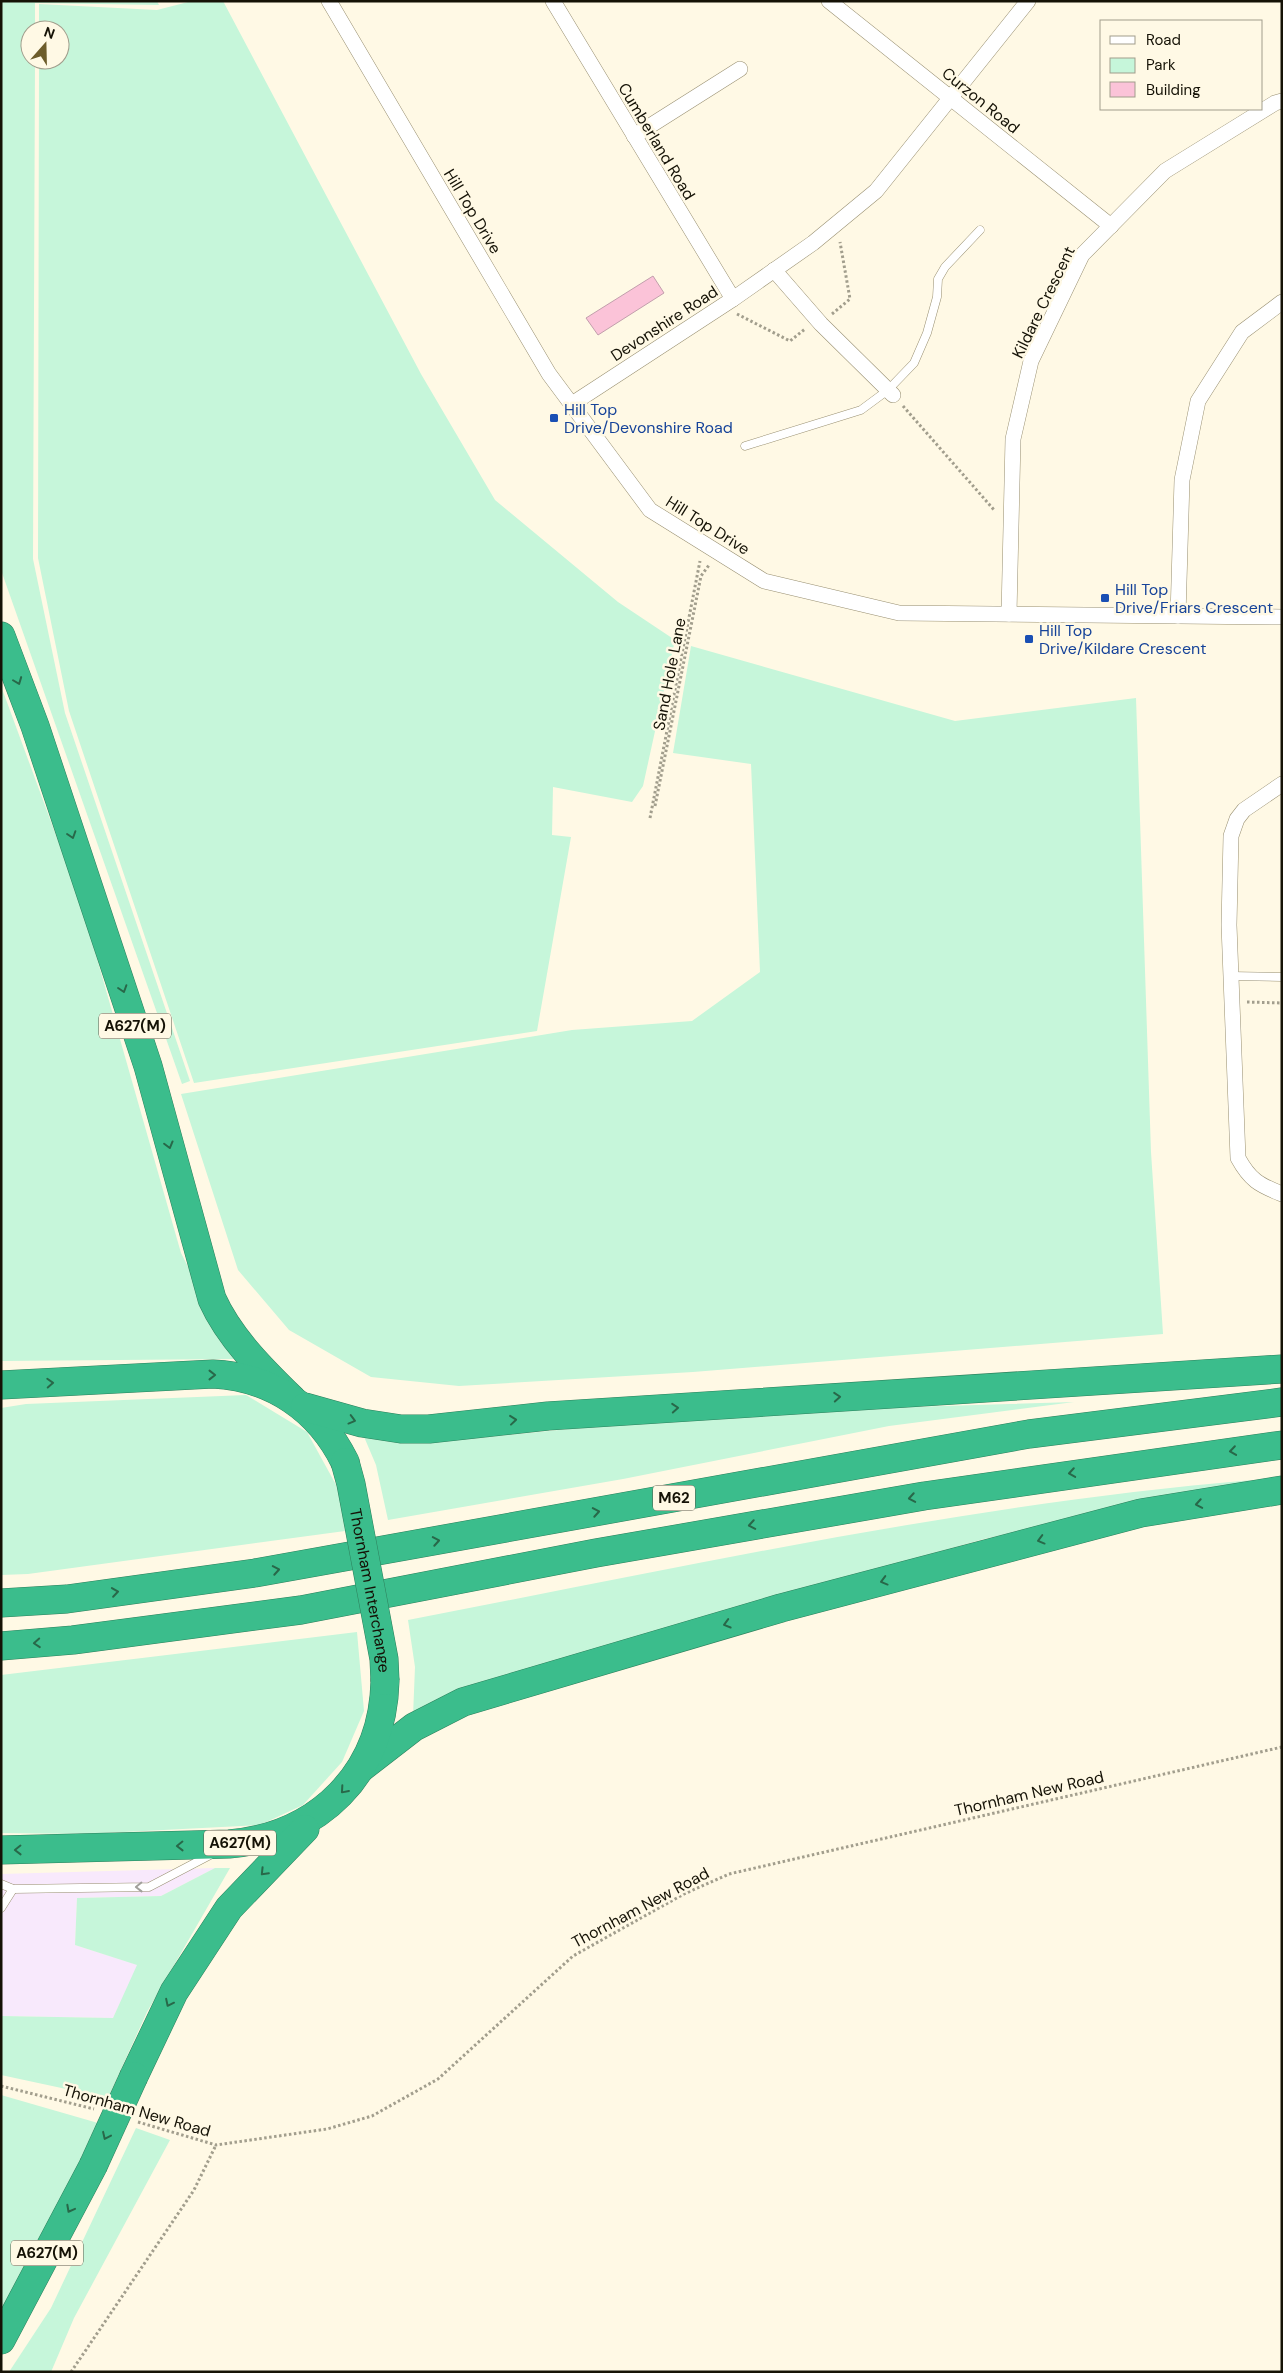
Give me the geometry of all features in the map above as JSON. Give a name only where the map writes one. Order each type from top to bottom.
[{"type":"highway","name":"A627(M)","points":[[1,636],[35,726],[148,1066],[212,1299],[219,1314],[235,1336],[298,1403]]},
{"type":"highway","points":[[298,1403],[382,1427],[429,1429],[548,1416],[1282,1369]]},
{"type":"highway","name":"Thornham Interchange","points":[[1,1385],[220,1375],[257,1382],[298,1403],[332,1438],[345,1462],[351,1484],[384,1659],[385,1681],[385,1700],[379,1728],[361,1768],[339,1796],[322,1812],[273,1837],[229,1844],[1,1850]]},
{"type":"highway","name":"M62","points":[[1,1603],[66,1599],[255,1573],[1029,1434],[1282,1402]]},
{"type":"highway","name":"M62","points":[[1,1646],[73,1640],[301,1610],[596,1553],[904,1499],[1105,1468],[1282,1445]]},
{"type":"highway","points":[[361,1768],[414,1727],[463,1702],[781,1608],[1141,1513],[1282,1490]]},
{"type":"highway","name":"A627(M)","points":[[1,2340],[93,2166],[174,1992],[229,1908],[322,1812]]},
{"type":"street","name":"Hill Top Drive","points":[[329,1],[549,374],[650,510],[764,581],[899,613],[1282,617]]},
{"type":"street","name":"Cumberland Road","points":[[553,1],[634,136],[729,302]]},
{"type":"street","name":"Curzon Road","points":[[829,1],[1111,226]]},
{"type":"street","name":"Devonshire Road","points":[[572,404],[729,302],[837,224],[876,191],[1028,1]]},
{"type":"street","points":[[634,136],[740,69]]},
{"type":"street","name":"Kildare Crescent","points":[[1009,614],[1013,439],[1031,361],[1082,255],[1165,171],[1275,103],[1282,101]]},
{"type":"street","points":[[774,270],[819,322],[890,392]]},
{"type":"street","points":[[1178,616],[1182,480],[1198,401],[1242,332],[1282,302]]},
{"type":"street","points":[[1282,784],[1244,810],[1237,819],[1231,836],[1229,925],[1238,1158],[1247,1174],[1262,1186],[1282,1194]]},
{"type":"lane","points":[[745,446],[862,410],[890,392],[914,363],[927,333],[937,297],[938,279],[945,268],[980,230]]},
{"type":"lane","points":[[1231,976],[1282,977]]},
{"type":"lane","points":[[1,1884],[13,1888],[150,1887],[229,1844]]},
{"type":"lane","points":[[1,1908],[13,1888]]},
{"type":"path","points":[[729,302],[737,314],[790,341],[819,322],[850,299],[837,224]]},
{"type":"path","points":[[890,392],[1011,529]]},
{"type":"path","points":[[650,818],[703,543]]},
{"type":"path","name":"Sand Hole Lane","points":[[655,806],[701,576],[717,552]]},
{"type":"path","points":[[1232,1001],[1282,1003]]},
{"type":"path","name":"Thornham New Road","points":[[132,2120],[216,2145],[327,2129],[372,2116],[438,2079],[573,1956],[684,1894],[729,1874],[1282,1747]]},
{"type":"path","name":"Thornham New Road","points":[[1,2086],[104,2112]]},
{"type":"path","points":[[71,2372],[194,2190],[216,2145]]},
{"type":"shaded area","points":[[215,1868],[161,1896],[77,1898],[75,1945],[138,1965],[113,2018],[1,2016],[1,1874]]},
{"type":"green space","points":[[1,1],[157,1],[159,5],[35,3],[35,20],[20,20],[20,70],[35,70],[33,559],[65,713],[190,1081],[182,1084],[1,570]]},
{"type":"green space","points":[[192,1],[223,1],[421,374],[495,500],[618,602],[675,640],[643,786],[632,802],[553,787],[552,835],[571,837],[537,1031],[194,1083],[69,711],[38,558],[39,70],[70,70],[70,20],[39,20],[39,4],[157,10]]},
{"type":"green space","points":[[691,646],[955,721],[1136,698],[1151,1152],[1163,1334],[693,1372],[459,1386],[371,1377],[289,1330],[238,1270],[181,1094],[572,1030],[692,1021],[760,972],[751,764],[673,753]]},
{"type":"green space","points":[[1,686],[82,906],[181,1253],[235,1359],[1,1361]]},
{"type":"green space","points":[[246,1395],[307,1432],[340,1492],[345,1531],[28,1574],[1,1575],[1,1408],[26,1404]]},
{"type":"green space","points":[[1074,1402],[889,1426],[623,1479],[388,1520],[376,1465],[362,1432],[477,1438],[650,1421],[810,1410]]},
{"type":"green space","points":[[1252,1480],[1187,1496],[984,1539],[745,1606],[413,1716],[415,1667],[408,1620],[723,1558],[934,1521],[1039,1504]]},
{"type":"green space","points":[[357,1632],[364,1711],[342,1762],[303,1805],[260,1825],[85,1834],[1,1833],[1,1675]]},
{"type":"green space","points":[[215,1868],[230,1868],[147,2012],[108,2098],[1,2075],[1,2016],[113,2018],[137,1965],[75,1945],[77,1898],[161,1896]]},
{"type":"green space","points":[[1,2095],[98,2123],[79,2167],[1,2318]]},
{"type":"green space","points":[[136,2128],[170,2140],[74,2318],[51,2372],[9,2372],[51,2308]]},
{"type":"building","points":[[653,276],[664,293],[598,335],[586,318]]},
{"type":"place","name":"Hill Top Drive/Devonshire Road","points":[[554,418]]},
{"type":"place","name":"Hill Top Drive/Friars Crescent","points":[[1105,598]]},
{"type":"place","name":"Hill Top Drive/Kildare Crescent","points":[[1029,639]]}]
